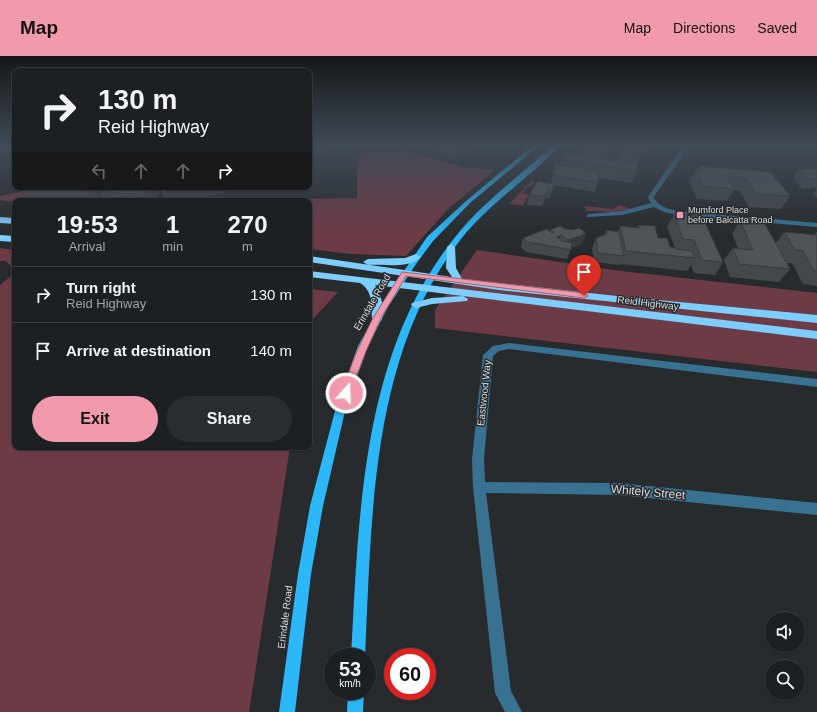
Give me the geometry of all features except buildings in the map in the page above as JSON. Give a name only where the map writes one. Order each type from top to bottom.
[{"type":"highway","points":[[0,220],[12,221]]},
{"type":"highway","points":[[0,238],[12,239]]},
{"type":"highway","points":[[451,247],[451,268],[459,281]]},
{"type":"highway","points":[[332,263],[402,261],[412,260],[416,257]]},
{"type":"highway","name":"Reid Highway","points":[[312,260],[432,278],[680,306],[817,319]]},
{"type":"highway","name":"Reid Highway","points":[[312,274],[817,335]]},
{"type":"highway","points":[[362,281],[371,286],[375,292],[377,318]]},
{"type":"highway","points":[[416,305],[432,301],[451,299],[536,302]]},
{"type":"main road","name":"Erindale Road","points":[[287,712],[310,539],[321,479],[338,415],[349,382],[377,318],[416,257],[449,220],[501,176]]},
{"type":"main road","points":[[359,648],[367,510],[379,426],[387,384],[394,359],[416,305],[451,247],[482,212],[523,176]]},
{"type":"main road","points":[[355,712],[356,700]]},
{"type":"street","points":[[666,176],[652,195],[654,204],[661,208],[678,213],[817,225]]},
{"type":"street","points":[[589,216],[619,215],[636,211],[654,204]]},
{"type":"street","name":"Eastwood Way","points":[[514,712],[503,693],[479,487],[478,459],[488,355],[496,348],[509,346],[817,383]]},
{"type":"street","name":"Whitely Street","points":[[479,487],[619,488],[817,510]]},
{"type":"shaded area","points":[[357,176],[488,176],[448,209],[406,256],[351,254],[312,249],[312,199],[357,198]]},
{"type":"shaded area","points":[[532,180],[534,184],[525,189],[523,193],[529,195],[523,205],[509,204]]},
{"type":"shaded area","points":[[30,190],[38,190],[29,198],[12,198],[12,202],[0,200],[0,196]]},
{"type":"shaded area","points":[[620,205],[631,209],[614,212],[587,211],[585,208],[585,206],[613,209]]},
{"type":"shaded area","points":[[0,248],[12,250],[12,268],[6,261],[0,261]]},
{"type":"shaded area","points":[[477,250],[621,271],[817,293],[817,372],[435,328],[435,310]]},
{"type":"shaded area","points":[[12,275],[12,450],[290,450],[249,712],[0,712],[0,285]]},
{"type":"shaded area","points":[[312,289],[338,292],[312,320]]},
{"type":"place","name":"Mumford Place before Balcatta Road","points":[[680,215]]},
{"type":"route","points":[[346,393],[349,382],[377,318],[404,274],[584,296]]}]
